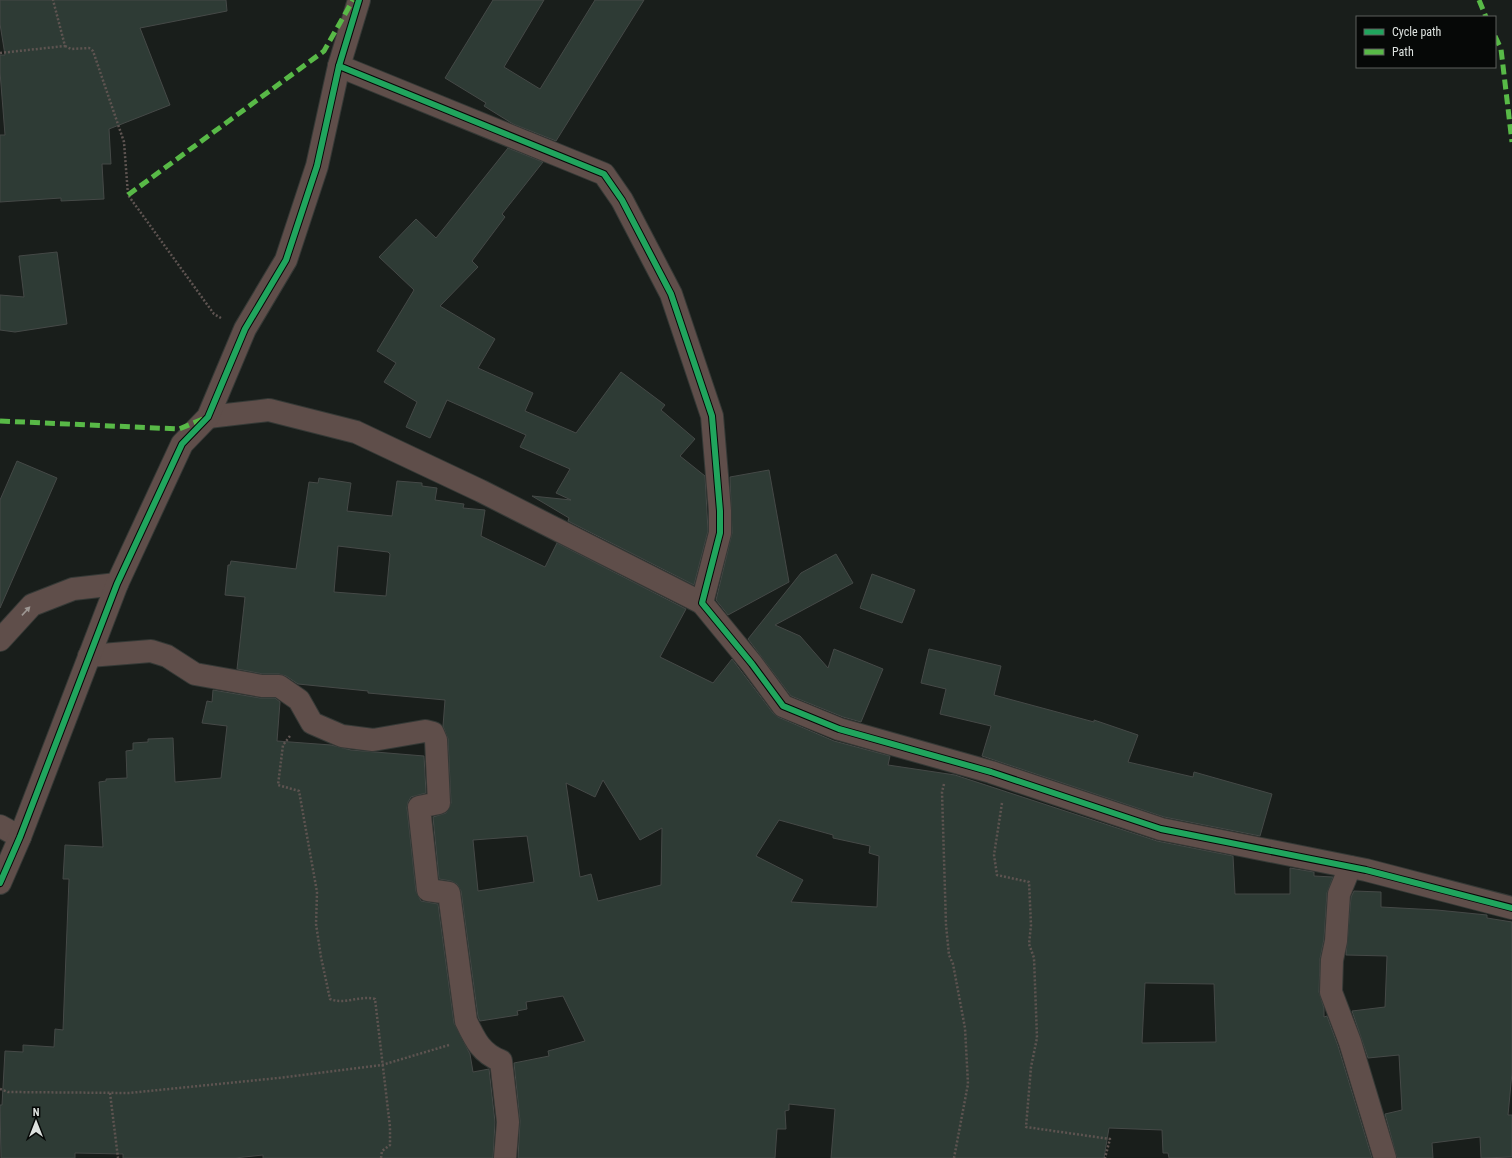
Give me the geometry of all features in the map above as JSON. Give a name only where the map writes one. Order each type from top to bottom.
[{"type":"street","points":[[0,883],[20,837],[117,584],[182,444],[208,417],[245,330],[286,260],[317,166],[339,66],[360,0]]},
{"type":"street","points":[[339,66],[604,174],[622,200],[671,294],[712,416],[720,511],[720,533],[702,603]]},
{"type":"street","points":[[208,417],[268,410],[356,432],[481,490],[702,603],[752,664],[783,706],[839,728],[991,772],[1161,829],[1350,867],[1512,908]]},
{"type":"street","points":[[0,640],[32,605],[73,589],[117,584]]},
{"type":"street","points":[[89,656],[151,651],[167,656],[195,674],[262,686],[279,686],[299,700],[312,723],[342,736],[373,740],[425,731],[433,733],[436,740],[439,803],[419,807],[428,890],[449,893],[466,1021],[474,1038],[487,1055],[501,1061],[508,1122],[505,1158]]},
{"type":"street","points":[[0,826],[20,837]]},
{"type":"street","points":[[1350,867],[1339,894],[1336,941],[1332,960],[1331,992],[1350,1042],[1385,1158]]},
{"type":"path","points":[[53,0],[65,46]]},
{"type":"path","points":[[0,53],[65,46],[71,49],[89,48],[93,51],[124,142],[128,195],[214,314],[245,330]]},
{"type":"path","points":[[292,734],[283,745],[278,785],[299,791],[317,892],[316,924],[330,999],[336,1002],[369,997],[375,999],[390,1145],[382,1151],[381,1158]]},
{"type":"path","points":[[952,761],[942,792],[946,926],[949,955],[953,964],[965,1028],[968,1084],[954,1158]]},
{"type":"path","points":[[991,772],[1004,791],[994,855],[997,875],[1029,882],[1031,926],[1028,944],[1034,958],[1037,1038],[1031,1067],[1026,1127],[1110,1139],[1106,1158]]},
{"type":"path","points":[[0,1089],[8,1092],[129,1093],[278,1078],[382,1065],[474,1038]]},
{"type":"path","points":[[110,1093],[118,1158]]},
{"type":"building","points":[[0,0],[226,0],[227,11],[140,28],[170,105],[109,129],[111,164],[102,164],[104,199],[61,201],[61,198],[0,202],[0,135],[5,135],[0,55],[5,55],[0,24]]},
{"type":"building","points":[[493,0],[544,0],[504,67],[540,89],[595,0],[644,0],[556,141],[513,124],[484,106],[486,103],[445,78]]},
{"type":"building","points":[[508,148],[543,162],[502,214],[505,217],[472,261],[478,267],[440,306],[495,339],[478,368],[533,393],[525,411],[576,433],[621,372],[665,405],[661,410],[695,439],[680,456],[705,476],[708,531],[694,585],[568,521],[569,518],[532,496],[571,500],[556,493],[570,469],[520,447],[526,435],[447,400],[430,438],[406,427],[417,402],[384,382],[396,363],[377,351],[414,290],[379,257],[416,219],[436,238]]},
{"type":"building","points":[[57,252],[67,324],[15,332],[0,330],[0,295],[24,297],[19,256]]},
{"type":"building","points":[[17,461],[57,478],[0,608],[0,500]]},
{"type":"building","points":[[769,470],[789,582],[728,615],[716,600],[732,533],[730,477]]},
{"type":"building","points":[[319,478],[351,483],[347,511],[392,516],[397,481],[422,483],[422,486],[437,488],[435,500],[464,504],[463,508],[485,510],[481,536],[545,567],[557,543],[686,609],[660,657],[713,683],[732,659],[773,713],[778,717],[834,741],[890,756],[888,765],[955,775],[1157,841],[1233,856],[1235,894],[1290,894],[1290,868],[1314,872],[1314,876],[1333,877],[1327,893],[1324,939],[1320,959],[1319,992],[1324,1008],[1324,1017],[1327,1016],[1338,1046],[1372,1158],[1169,1158],[1168,1153],[1163,1153],[1162,1130],[1109,1128],[1104,1158],[831,1158],[835,1109],[789,1104],[789,1110],[785,1111],[786,1129],[777,1129],[775,1158],[518,1158],[520,1121],[514,1063],[549,1056],[548,1051],[585,1041],[563,996],[526,1002],[527,1009],[517,1011],[518,1015],[480,1021],[478,1017],[461,891],[457,884],[451,881],[439,879],[433,817],[446,813],[451,803],[448,739],[443,726],[445,700],[368,693],[368,691],[298,684],[286,676],[279,674],[263,674],[237,669],[245,597],[225,595],[228,565],[230,565],[231,561],[296,569],[309,482],[318,483]],"holes":[[[338,546],[388,552],[390,554],[386,596],[334,592]],[[603,780],[640,840],[662,828],[661,885],[598,901],[591,874],[580,877],[566,783],[595,797]],[[779,820],[833,835],[833,838],[870,846],[869,853],[879,856],[877,907],[791,902],[803,880],[756,856]],[[527,836],[534,882],[478,891],[473,840]],[[1145,983],[1214,984],[1216,1042],[1142,1043]]]},
{"type":"building","points":[[836,554],[853,583],[775,625],[800,636],[828,668],[834,649],[883,669],[861,722],[843,717],[791,696],[748,639],[801,573]]},
{"type":"building","points":[[872,574],[915,590],[902,623],[860,608]]},
{"type":"building","points":[[929,649],[1001,666],[994,695],[1094,722],[1094,720],[1138,735],[1128,762],[1193,777],[1194,772],[1272,794],[1260,836],[1164,817],[982,756],[991,726],[940,714],[946,689],[921,683]]},
{"type":"building","points":[[213,690],[260,698],[275,698],[280,702],[277,741],[331,745],[351,750],[424,756],[426,793],[411,797],[407,808],[416,891],[421,901],[438,904],[454,1023],[470,1054],[473,1072],[489,1069],[495,1122],[493,1158],[263,1158],[263,1155],[235,1158],[123,1158],[123,1154],[75,1153],[75,1158],[1,1158],[0,1105],[2,1105],[5,1051],[23,1052],[23,1045],[54,1047],[55,1029],[63,1030],[69,879],[63,879],[65,845],[103,847],[99,782],[106,781],[106,779],[127,778],[126,751],[133,750],[133,743],[148,742],[148,739],[173,738],[175,782],[221,778],[227,726],[202,723],[207,701],[212,702]]},
{"type":"building","points":[[1354,891],[1381,892],[1381,907],[1437,910],[1487,915],[1487,918],[1512,922],[1512,1073],[1508,1115],[1512,1115],[1512,1157],[1481,1158],[1480,1137],[1432,1143],[1433,1158],[1397,1158],[1385,1114],[1402,1110],[1399,1055],[1368,1058],[1352,1011],[1385,1007],[1387,956],[1346,955],[1351,897]]},
{"type":"marked path","points":[[128,195],[324,51],[353,0]]},
{"type":"marked path","points":[[1479,0],[1486,16]]},
{"type":"marked path","points":[[1496,38],[1501,49],[1512,142]]},
{"type":"marked path","points":[[0,421],[179,429],[203,419]]},
{"type":"cycle path","points":[[0,883],[20,837],[117,584],[182,444],[208,417],[245,329],[286,260],[317,166],[339,66],[359,0]]},
{"type":"cycle path","points":[[339,66],[604,174],[622,200],[671,294],[712,416],[720,511],[720,533],[702,603],[752,664],[783,706],[839,729],[991,772],[1161,829],[1366,870],[1512,908]]}]
